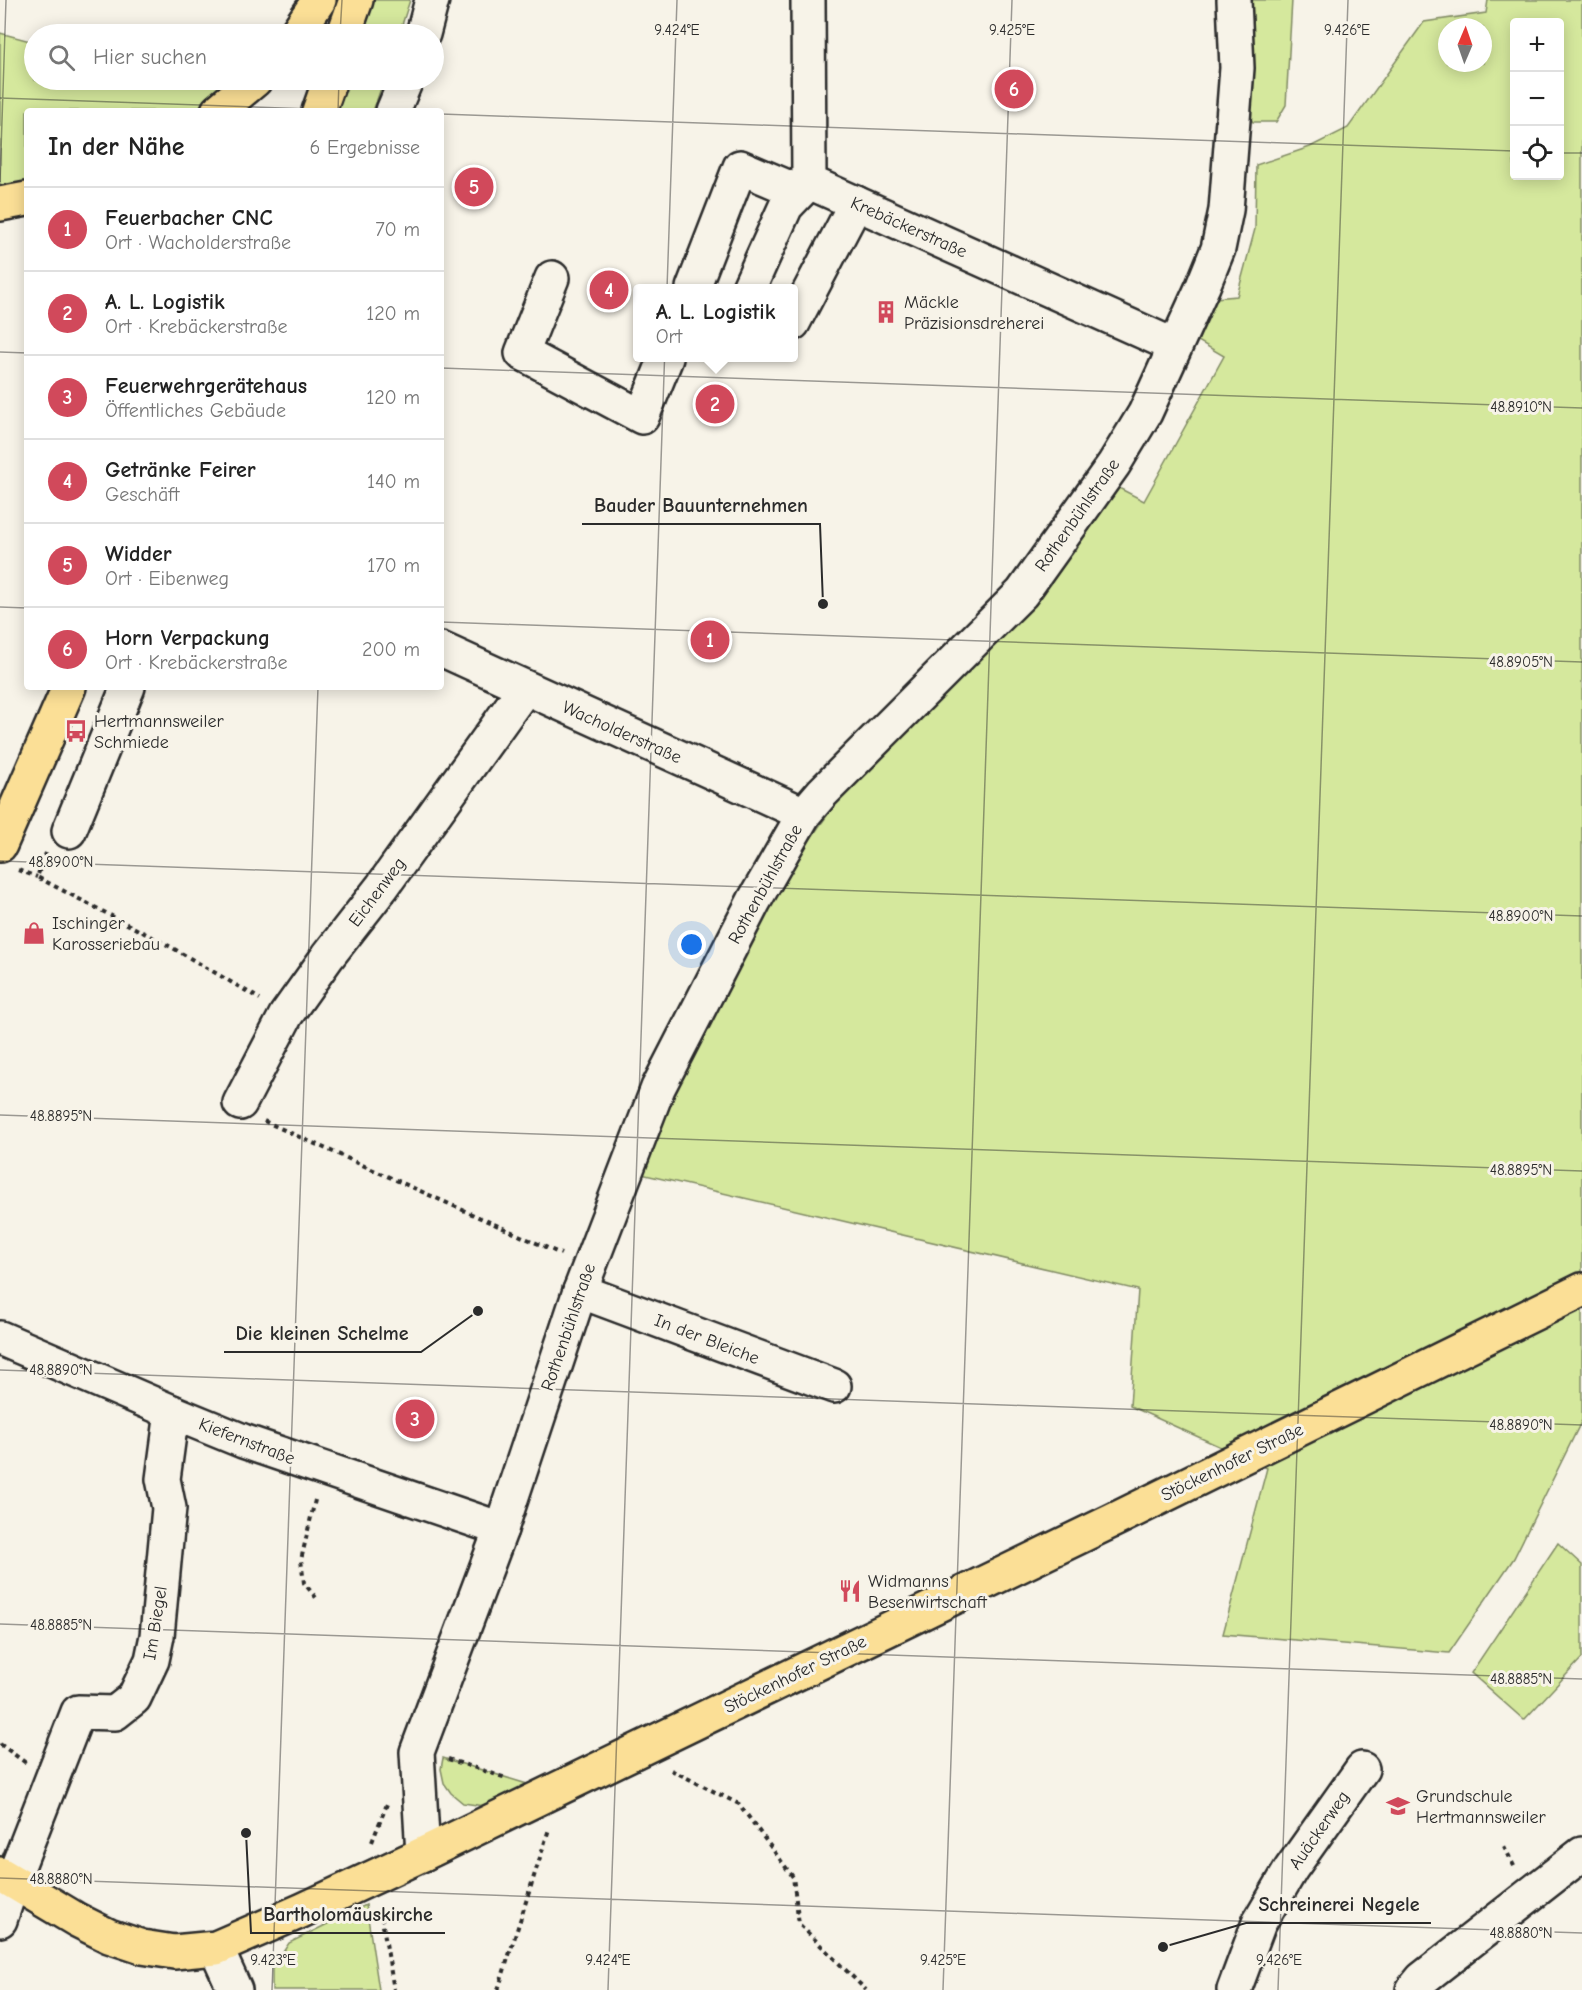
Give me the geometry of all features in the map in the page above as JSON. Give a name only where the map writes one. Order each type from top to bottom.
[{"type":"main road","points":[[303,24],[320,0]]},
{"type":"main road","points":[[348,24],[356,0]]},
{"type":"main road","points":[[222,108],[243,90]]},
{"type":"main road","points":[[321,108],[327,90]]},
{"type":"main road","points":[[0,204],[24,199]]},
{"type":"main road","points":[[8,857],[68,690]]},
{"type":"main road","name":"Stöckenhofer Straße","points":[[6,1878],[77,1920],[109,1936],[142,1947],[174,1952],[216,1948],[372,1878],[552,1792],[1103,1526],[1582,1290]]},
{"type":"street","points":[[426,24],[432,0]]},
{"type":"street","points":[[751,284],[786,206],[804,187],[808,0]]},
{"type":"street","name":"Rothenbühlstraße","points":[[423,1854],[417,1752],[501,1529],[584,1279],[658,1088],[754,901],[804,814],[831,784],[1022,593],[1114,464],[1145,413],[1218,249],[1226,210],[1237,68],[1234,0]]},
{"type":"street","points":[[394,108],[402,90]]},
{"type":"street","name":"Krebäckerstraße","points":[[695,284],[740,167],[856,203],[1175,346]]},
{"type":"street","points":[[798,313],[856,203]]},
{"type":"street","points":[[552,278],[522,353],[642,417],[664,362]]},
{"type":"street","name":"Wacholderstraße","points":[[444,651],[804,814]]},
{"type":"street","name":"Eichenweg","points":[[240,1103],[286,1015],[328,956],[389,878],[525,688]]},
{"type":"street","points":[[69,831],[127,690]]},
{"type":"street","name":"In der Bleiche","points":[[584,1279],[834,1386]]},
{"type":"street","name":"Kiefernstraße","points":[[0,1338],[243,1441],[501,1529]]},
{"type":"street","name":"Im Biegel","points":[[6,1878],[78,1712],[115,1713],[134,1698],[152,1660],[157,1636],[169,1508],[163,1479],[172,1412]]},
{"type":"street","name":"Auäckerweg","points":[[1234,1990],[1259,1923],[1291,1869],[1362,1768]]},
{"type":"street","points":[[1413,1990],[1422,1979],[1582,1854]]},
{"type":"street","points":[[0,1920],[6,1878]]},
{"type":"street","points":[[216,1948],[235,1990]]},
{"type":"path","points":[[37,877],[51,839],[69,831]]},
{"type":"path","points":[[8,857],[37,877],[171,947],[286,1015]]},
{"type":"path","points":[[240,1103],[263,1120],[584,1279]]},
{"type":"path","points":[[318,1600],[304,1582],[301,1560],[315,1498],[325,1470]]},
{"type":"path","points":[[636,1751],[740,1804],[793,1877],[799,1924],[866,1990]]},
{"type":"path","points":[[417,1752],[552,1792],[552,1819],[498,1990]]},
{"type":"path","points":[[388,1801],[365,1860],[378,1894],[394,1990]]},
{"type":"green space","points":[[369,0],[410,0],[402,24],[361,24]]},
{"type":"green space","points":[[1248,0],[1292,0],[1286,105],[1276,122],[1253,122],[1249,116]]},
{"type":"green space","points":[[1488,0],[1582,0],[1582,1420],[1514,1558],[1449,1653],[1223,1634],[1267,1468],[1130,1406],[1138,1290],[637,1173],[705,1028],[754,932],[809,840],[841,797],[1051,583],[1117,487],[1144,501],[1224,356],[1198,341],[1215,298],[1237,296],[1255,229],[1256,165],[1310,147],[1348,128],[1424,22],[1438,20],[1438,72],[1492,72],[1492,18],[1452,18],[1486,13]]},
{"type":"green space","points":[[0,33],[24,39],[24,90],[224,90],[202,108],[24,108],[24,184],[0,189]]},
{"type":"green space","points":[[339,90],[380,90],[374,108],[333,108]]},
{"type":"green space","points":[[1558,1543],[1582,1565],[1582,1658],[1524,1720],[1471,1673]]},
{"type":"green space","points":[[443,1758],[527,1784],[521,1791],[484,1806],[463,1803],[451,1793],[444,1783],[441,1769]]},
{"type":"green space","points":[[366,1905],[379,1990],[272,1990],[272,1969],[289,1943]]},
{"type":"place","name":"Horn Verpackung","points":[[1014,89]]},
{"type":"place","name":"Widder","points":[[474,187]]},
{"type":"place","name":"Getränke Feirer","points":[[609,290]]},
{"type":"place","name":"Mäckle Präzisionsdreherei","points":[[886,312]]},
{"type":"place","name":"A. L. Logistik","points":[[715,404]]},
{"type":"place","name":"Bauder Bauunternehmen","points":[[823,604]]},
{"type":"place","name":"Feuerbacher CNC","points":[[710,640]]},
{"type":"place","name":"Hertmannsweiler Schmiede","points":[[76,731]]},
{"type":"place","name":"Ischinger Karosseriebau","points":[[34,933]]},
{"type":"place","name":"Die kleinen Schelme","points":[[478,1311]]},
{"type":"place","name":"Feuerwehrgerätehaus","points":[[415,1419]]},
{"type":"place","name":"Widmanns Besenwirtschaft","points":[[850,1591]]},
{"type":"place","name":"Grundschule Hertmannsweiler","points":[[1398,1806]]},
{"type":"place","name":"Bartholomäuskirche","points":[[246,1833]]},
{"type":"place","name":"Schreinerei Negele","points":[[1163,1947]]}]
